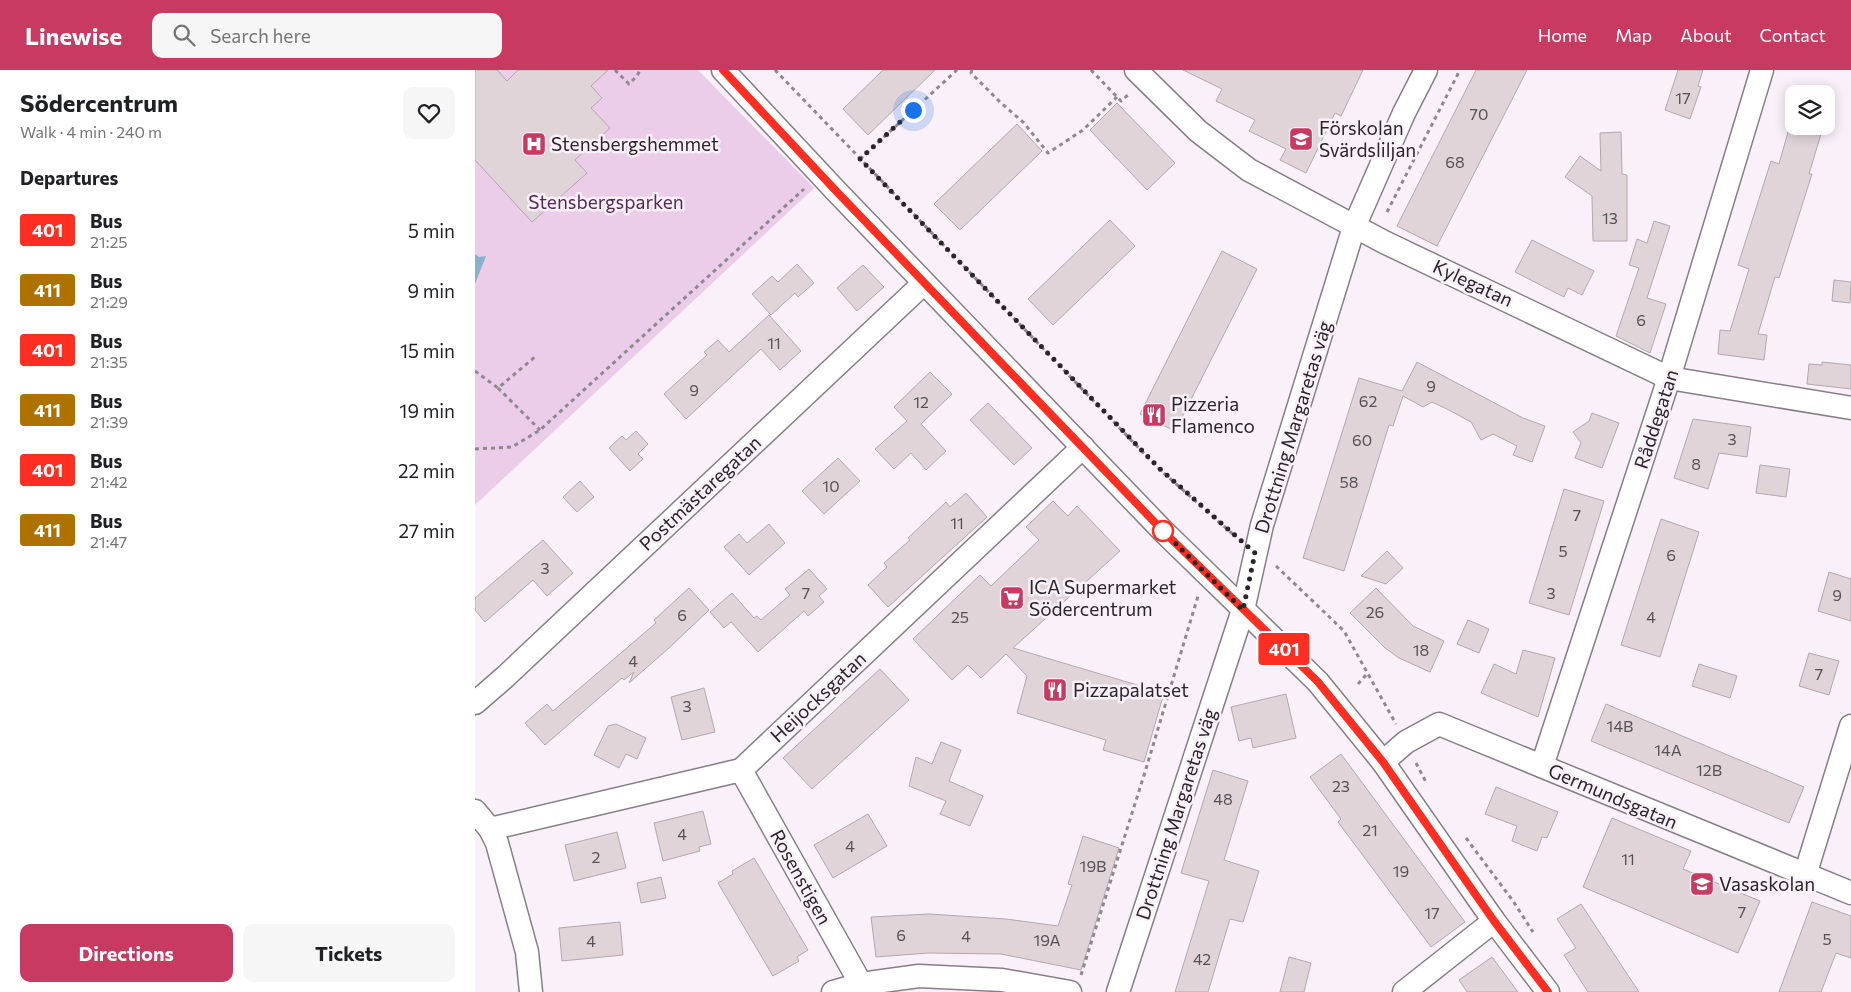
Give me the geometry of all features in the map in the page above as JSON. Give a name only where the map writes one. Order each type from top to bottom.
[{"type":"street","points":[[723,70],[1163,531],[1318,682],[1383,762],[1494,921],[1548,992]]},
{"type":"street","name":"Drottning Margaretas väg","points":[[1118,992],[1243,610],[1265,516],[1354,227],[1404,113],[1426,70]]},
{"type":"street","name":"Råddegatan","points":[[1542,766],[1669,378],[1762,70]]},
{"type":"street","name":"Kylegatan","points":[[1135,79],[1249,170],[1354,227],[1669,378],[1851,408]]},
{"type":"street","name":"Postmästaregatan","points":[[475,703],[505,677],[924,282]]},
{"type":"street","name":"Heijocksgatan","points":[[741,770],[1083,447]]},
{"type":"street","name":"Germundsgatan","points":[[1383,762],[1406,742],[1439,724],[1851,893]]},
{"type":"street","points":[[1805,875],[1851,726]]},
{"type":"street","points":[[489,829],[741,770]]},
{"type":"street","name":"Rosenstigen","points":[[741,770],[861,984]]},
{"type":"street","points":[[475,811],[497,843],[527,952],[531,992]]},
{"type":"street","points":[[1404,992],[1494,921]]},
{"type":"street","points":[[833,992],[861,984],[919,976],[1002,980],[1074,987]]},
{"type":"path","points":[[615,70],[629,84],[640,70]]},
{"type":"path","points":[[775,70],[1159,468],[1255,553],[1280,568],[1344,631],[1429,786]]},
{"type":"path","points":[[860,159],[957,70]]},
{"type":"path","points":[[1091,70],[1121,101],[1135,79]]},
{"type":"path","points":[[1375,237],[1460,70]]},
{"type":"path","points":[[970,71],[1000,102],[1024,123],[1048,153],[1083,130],[1117,97]]},
{"type":"path","points":[[475,449],[512,447],[540,430],[821,174]]},
{"type":"path","points":[[498,388],[536,356]]},
{"type":"path","points":[[475,372],[498,388],[540,430]]},
{"type":"path","points":[[1074,987],[1145,772],[1199,592],[1210,577]]},
{"type":"path","points":[[1357,684],[1368,674]]},
{"type":"path","points":[[1462,832],[1513,901],[1534,934]]},
{"type":"green space","name":"Stensbergsparken","points":[[475,70],[698,70],[814,188],[475,505]]},
{"type":"water","points":[[475,254],[479,257],[486,256],[475,284]]},
{"type":"building","name":"Stensbergshemmet","points":[[475,70],[497,70],[507,81],[518,70],[608,70],[591,86],[602,98],[591,108],[610,128],[575,160],[587,173],[532,222],[475,160]]},
{"type":"building","points":[[883,70],[935,70],[868,135],[843,109]]},
{"type":"building","points":[[1183,70],[1363,70],[1341,116],[1335,113],[1306,173],[1280,160],[1286,149],[1249,131],[1255,120],[1216,101],[1222,89]]},
{"type":"building","points":[[1476,70],[1527,70],[1437,246],[1397,226]]},
{"type":"building","points":[[1678,70],[1703,70],[1698,86],[1701,87],[1690,119],[1665,110]]},
{"type":"building","points":[[1117,103],[1175,163],[1147,190],[1090,130]]},
{"type":"building","points":[[1017,124],[1042,151],[960,230],[934,204]]},
{"type":"building","points":[[1621,132],[1622,174],[1627,175],[1627,241],[1593,241],[1592,196],[1565,177],[1580,156],[1601,171],[1600,133]]},
{"type":"building","points":[[1787,135],[1821,135],[1809,174],[1812,174],[1779,278],[1775,277],[1758,334],[1767,335],[1764,360],[1718,354],[1720,330],[1730,331],[1749,269],[1738,265],[1771,161],[1779,164]]},
{"type":"building","points":[[1110,220],[1135,246],[1053,325],[1028,299]]},
{"type":"building","points":[[1654,221],[1670,226],[1647,298],[1666,304],[1650,353],[1616,336],[1639,268],[1629,265],[1637,239],[1647,243]]},
{"type":"building","points":[[1532,240],[1594,271],[1582,295],[1568,288],[1564,297],[1515,272]]},
{"type":"building","points":[[1222,251],[1257,269],[1175,431],[1140,414]]},
{"type":"building","points":[[797,264],[814,283],[798,297],[795,293],[771,315],[752,294],[772,276],[778,282]]},
{"type":"building","points":[[863,265],[884,287],[857,311],[837,288]]},
{"type":"building","points":[[1834,280],[1851,282],[1850,303],[1832,301]]},
{"type":"building","points":[[769,315],[801,351],[780,370],[761,349],[686,419],[664,394],[707,355],[704,352],[718,340],[729,352]]},
{"type":"building","points":[[1417,362],[1523,418],[1545,426],[1532,462],[1513,455],[1517,446],[1493,434],[1481,440],[1471,422],[1447,409],[1432,402],[1423,407],[1403,396],[1393,426],[1389,425],[1344,571],[1303,558],[1359,378],[1402,391]]},
{"type":"building","points":[[1822,362],[1851,365],[1851,389],[1807,384],[1809,364],[1822,365]]},
{"type":"building","points":[[930,372],[952,394],[921,424],[946,451],[926,470],[911,453],[894,469],[875,449],[907,421],[894,407]]},
{"type":"building","points":[[988,403],[1032,448],[1014,465],[970,420]]},
{"type":"building","points":[[1592,413],[1619,423],[1602,468],[1575,458],[1581,443],[1573,432],[1589,421]]},
{"type":"building","points":[[1693,419],[1751,427],[1747,457],[1719,453],[1708,489],[1674,478]]},
{"type":"building","points":[[636,431],[648,444],[638,454],[643,459],[630,471],[609,448],[622,436],[626,440]]},
{"type":"building","points":[[838,458],[860,481],[824,514],[802,491]]},
{"type":"building","points":[[1760,465],[1790,469],[1786,497],[1756,493]]},
{"type":"building","points":[[580,481],[594,497],[577,512],[563,497]]},
{"type":"building","points":[[1564,489],[1604,501],[1569,615],[1529,603]]},
{"type":"building","points":[[966,493],[987,517],[888,607],[868,585],[887,567],[884,563],[910,540],[908,538],[946,502],[950,507]]},
{"type":"building","name":"ICA Supermarket Södercentrum","points":[[1053,501],[1068,516],[1077,506],[1120,551],[1013,648],[1164,693],[1144,762],[1103,750],[1106,740],[1017,713],[1027,676],[1006,654],[981,678],[968,665],[952,680],[913,639],[980,575],[991,586],[1039,540],[1026,527]]},
{"type":"building","points":[[1661,519],[1699,532],[1660,657],[1621,645]]},
{"type":"building","points":[[769,524],[785,543],[749,575],[724,547],[739,534],[747,543]]},
{"type":"building","points":[[543,540],[573,573],[547,596],[533,580],[485,622],[475,610],[475,598]]},
{"type":"building","points":[[1387,551],[1403,568],[1386,584],[1361,576]]},
{"type":"building","points":[[809,569],[827,589],[819,596],[824,602],[808,616],[804,611],[758,652],[731,622],[724,628],[710,612],[732,593],[754,618],[757,616],[761,620],[790,595],[785,589]]},
{"type":"building","points":[[1829,572],[1851,579],[1851,621],[1818,611]]},
{"type":"building","points":[[689,588],[709,610],[629,683],[634,672],[624,680],[622,678],[545,745],[525,723],[547,704],[553,711],[656,623],[654,620]]},
{"type":"building","points":[[1376,588],[1413,626],[1444,641],[1430,672],[1399,658],[1385,648],[1350,613]]},
{"type":"building","points":[[1468,620],[1489,629],[1479,653],[1457,644]]},
{"type":"building","points":[[1523,650],[1555,658],[1538,717],[1481,693],[1494,664],[1516,674]]},
{"type":"building","points":[[1809,653],[1839,661],[1829,695],[1799,686]]},
{"type":"building","points":[[1699,664],[1737,676],[1730,698],[1692,686]]},
{"type":"building","points":[[880,669],[909,700],[812,789],[783,758]]},
{"type":"building","points":[[704,688],[715,732],[682,740],[671,697]]},
{"type":"building","points":[[1286,694],[1296,738],[1253,748],[1251,738],[1239,741],[1231,707]]},
{"type":"building","points":[[1606,704],[1804,787],[1789,823],[1591,741]]},
{"type":"building","points":[[616,724],[646,738],[637,759],[626,754],[619,768],[594,755],[608,726]]},
{"type":"building","points":[[941,742],[961,750],[949,781],[983,796],[970,826],[940,814],[946,801],[909,786],[916,757],[932,764]]},
{"type":"building","points":[[1341,754],[1465,922],[1431,947],[1338,822],[1341,819],[1310,777]]},
{"type":"building","points":[[1213,770],[1248,781],[1224,860],[1259,871],[1243,922],[1230,919],[1208,992],[1175,992],[1209,881],[1181,873]]},
{"type":"building","points":[[1496,787],[1558,812],[1547,838],[1542,837],[1537,851],[1512,841],[1517,826],[1485,814]]},
{"type":"building","points":[[703,811],[711,844],[699,847],[700,851],[663,861],[654,823]]},
{"type":"building","points":[[868,814],[887,846],[833,878],[814,845]]},
{"type":"building","points":[[1612,818],[1691,851],[1683,869],[1760,901],[1738,953],[1583,887]]},
{"type":"building","points":[[617,832],[626,868],[574,881],[565,845]]},
{"type":"building","points":[[1083,836],[1119,848],[1081,970],[1001,954],[928,953],[876,957],[871,917],[929,914],[1006,919],[1058,926],[1072,885],[1068,884]]},
{"type":"building","points":[[754,858],[808,950],[797,957],[799,961],[773,976],[718,883],[733,874],[732,871]]},
{"type":"building","points":[[661,877],[666,898],[641,903],[637,883]]},
{"type":"building","points":[[1812,902],[1851,916],[1851,958],[1836,953],[1821,992],[1779,992]]},
{"type":"building","points":[[1581,904],[1639,992],[1588,992],[1564,955],[1576,948],[1557,919]]},
{"type":"building","points":[[620,922],[623,955],[562,961],[559,928]]},
{"type":"building","points":[[1289,957],[1311,963],[1304,992],[1280,992]]},
{"type":"building","points":[[1492,957],[1518,992],[1467,992],[1459,980]]},
{"type":"bus line","name":"401","points":[[723,70],[837,192],[1163,531],[1318,682],[1383,762],[1494,921],[1548,992]]},
{"type":"place","name":"Förskolan Svärdsliljan","points":[[1301,139]]},
{"type":"place","name":"Stensbergshemmet","points":[[534,144]]},
{"type":"place","name":"Pizzeria Flamenco","points":[[1154,415]]},
{"type":"place","name":"ICA Supermarket Södercentrum","points":[[1012,598]]},
{"type":"place","name":"Pizzapalatset","points":[[1055,690]]},
{"type":"place","name":"Vasaskolan","points":[[1702,884]]},
{"type":"route","points":[[913,110],[860,159],[1159,468],[1255,553],[1243,610],[1163,531]]}]
